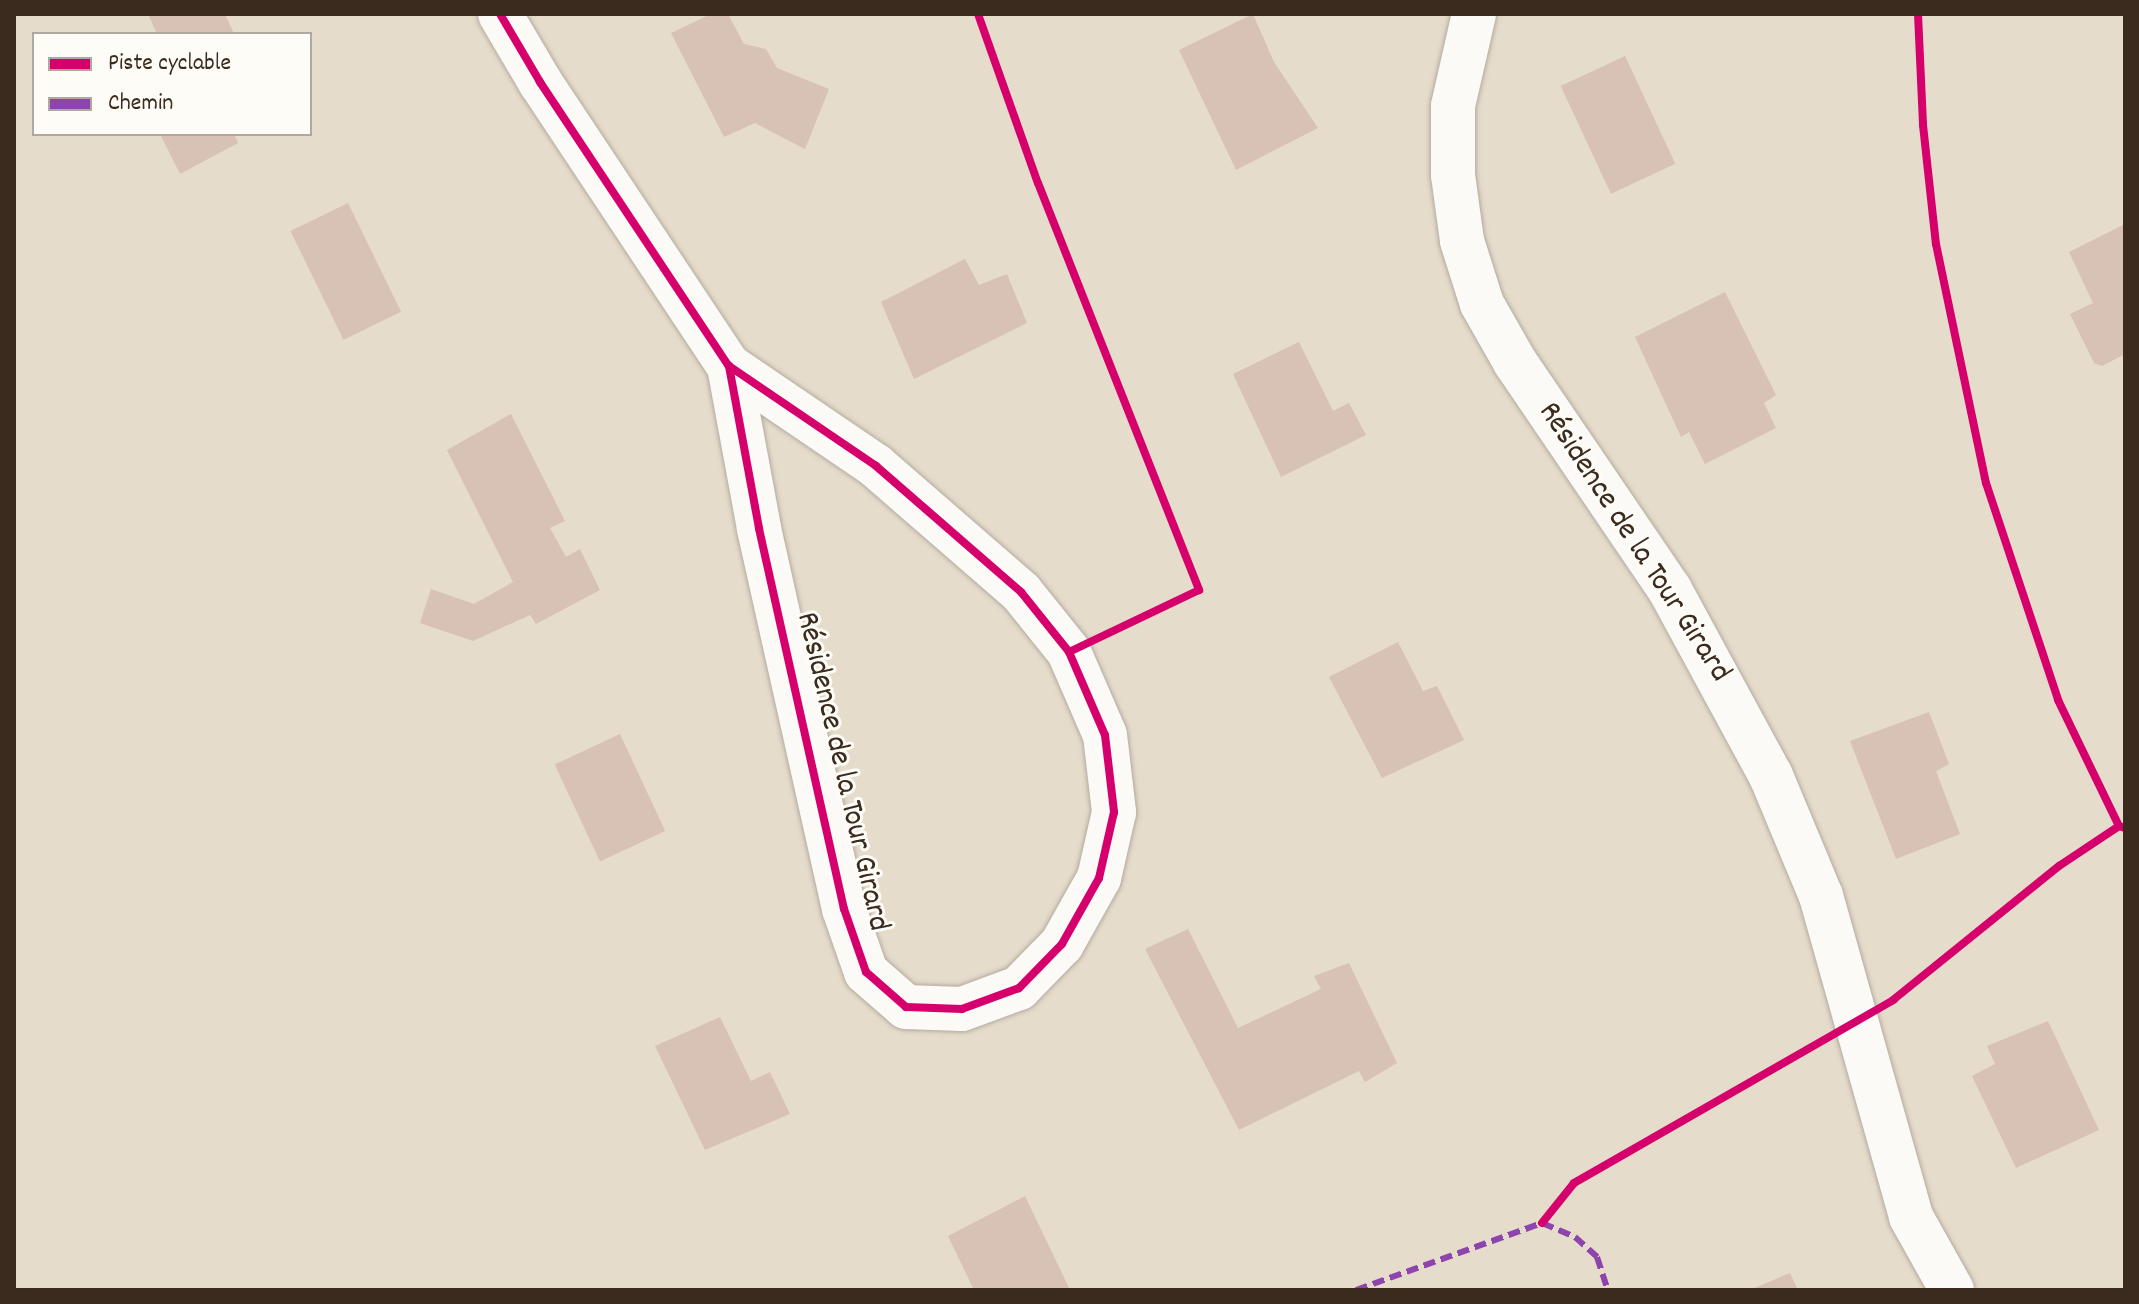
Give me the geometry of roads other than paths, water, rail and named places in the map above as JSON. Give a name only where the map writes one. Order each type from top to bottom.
[{"type":"street","name":"Résidence de la Tour Girard","points":[[500,14],[729,366],[759,528],[844,909],[866,972],[906,1007],[962,1009],[1019,988],[1062,944],[1099,878],[1114,812],[1105,735],[1069,652],[1021,592],[876,466],[729,366]]},
{"type":"street","name":"Résidence de la Tour Girard","points":[[1474,14],[1453,106],[1453,175],[1462,241],[1482,304],[1515,362],[1670,590],[1771,776],[1821,896],[1911,1217],[1952,1290]]}]
